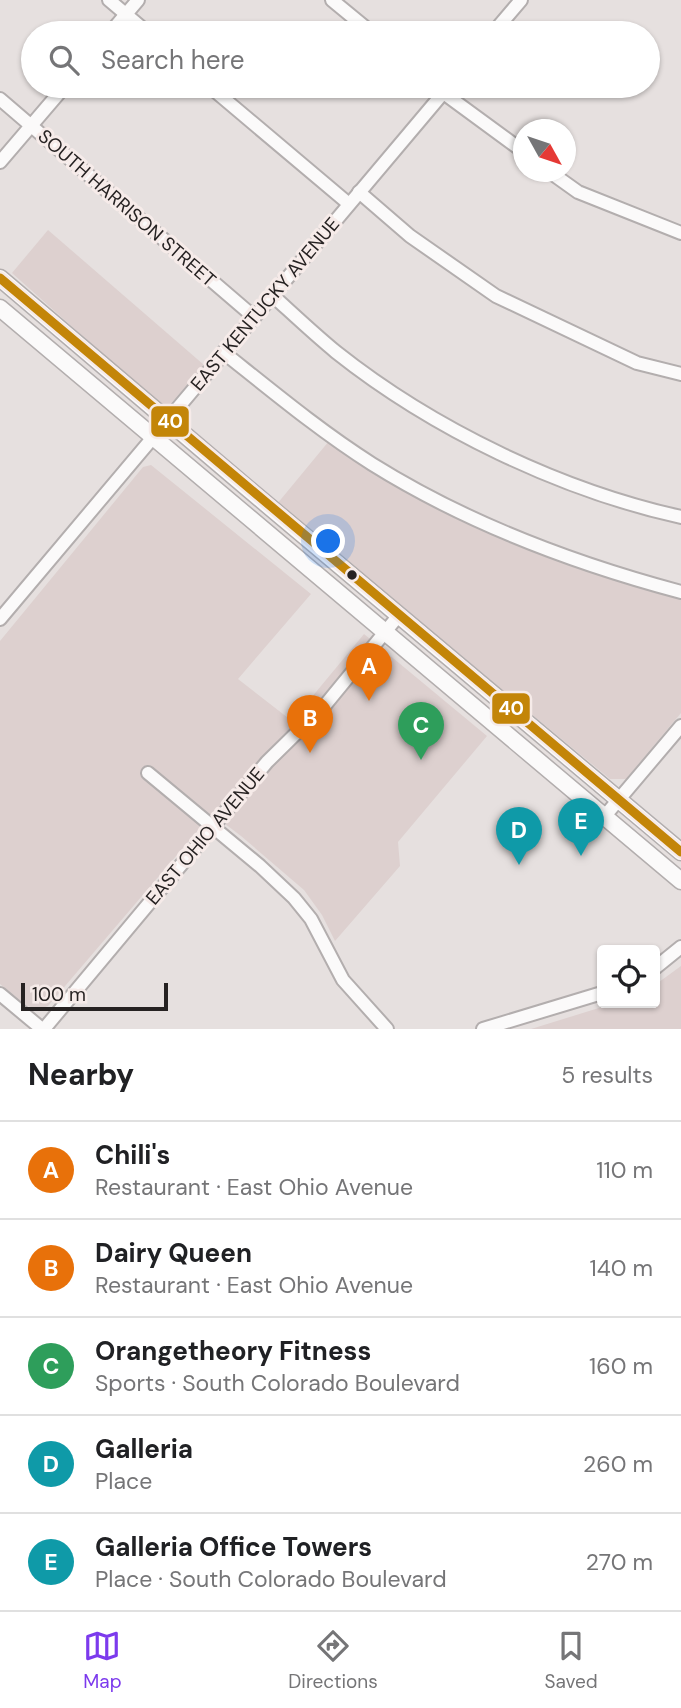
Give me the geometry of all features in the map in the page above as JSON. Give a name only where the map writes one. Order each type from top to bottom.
[{"type":"main road","points":[[0,278],[681,852]]},
{"type":"main road","points":[[0,308],[681,881]]},
{"type":"street","points":[[109,0],[134,21]]},
{"type":"street","points":[[120,21],[138,0]]},
{"type":"street","points":[[332,0],[357,21]]},
{"type":"street","points":[[504,21],[522,0]]},
{"type":"street","points":[[0,162],[55,98]]},
{"type":"street","points":[[223,98],[349,204]]},
{"type":"street","name":"EAST KENTUCKY AVENUE","points":[[0,619],[359,192],[434,98]]},
{"type":"street","points":[[455,98],[513,144]]},
{"type":"street","name":"SOUTH HARRISON STREET","points":[[0,99],[254,317]]},
{"type":"street","points":[[564,182],[578,192],[681,233]]},
{"type":"street","points":[[359,192],[410,236],[496,296],[636,363],[681,374]]},
{"type":"street","points":[[272,295],[336,352],[406,401],[449,426],[580,487],[681,517]]},
{"type":"street","points":[[223,352],[313,424],[370,463],[434,500],[577,562],[681,592]]},
{"type":"street","name":"EAST OHIO AVENUE","points":[[43,1029],[275,753],[326,704],[399,615]]},
{"type":"street","points":[[604,817],[681,726]]},
{"type":"street","points":[[148,774],[272,876],[301,906],[316,928],[343,980],[387,1029]]},
{"type":"street","points":[[660,964],[681,947]]},
{"type":"street","points":[[0,994],[43,1029]]},
{"type":"street","points":[[483,1029],[597,995]]},
{"type":"shaded area","points":[[48,230],[204,365],[167,408],[161,406],[12,273]]},
{"type":"shaded area","points":[[329,441],[577,566],[681,598],[681,713],[626,779],[610,779],[277,504]]},
{"type":"shaded area","points":[[151,465],[311,594],[238,679],[292,721],[364,634],[487,736],[398,842],[400,866],[335,941],[322,915],[304,890],[212,814],[48,1006],[40,1009],[27,1006],[0,984],[0,641],[143,467]]},
{"type":"shaded area","points":[[681,966],[681,1029],[531,1029],[599,1008],[660,1008],[660,981]]},
{"type":"transit line","name":"40","points":[[0,278],[681,852]]},
{"type":"place","name":"Chili's","points":[[369,701]]},
{"type":"place","name":"Dairy Queen","points":[[310,753]]},
{"type":"place","name":"Orangetheory Fitness","points":[[421,760]]},
{"type":"place","name":"Galleria Office Towers","points":[[581,856]]},
{"type":"place","name":"Galleria","points":[[519,865]]}]
